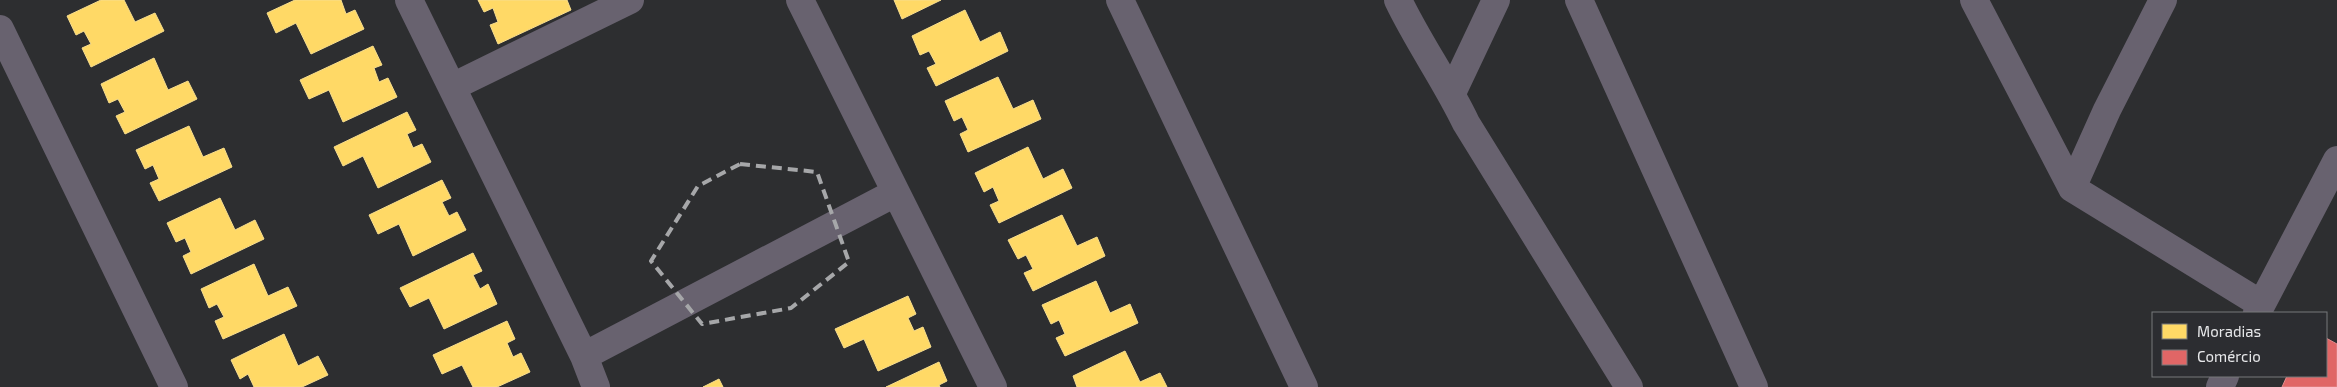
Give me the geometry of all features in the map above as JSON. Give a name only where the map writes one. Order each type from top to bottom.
[{"type":"street","points":[[410,0],[584,356],[596,387]]},
{"type":"street","points":[[452,87],[630,0]]},
{"type":"street","points":[[800,0],[993,387]]},
{"type":"street","points":[[1120,0],[1304,387]]},
{"type":"street","points":[[1398,0],[1409,22],[1452,93],[1466,123],[1629,387]]},
{"type":"street","points":[[1452,93],[1496,0]]},
{"type":"street","points":[[1579,0],[1754,387]]},
{"type":"street","points":[[1974,0],[2072,188],[2259,309],[2328,200],[2337,160]]},
{"type":"street","points":[[2072,188],[2107,110],[2163,0]]},
{"type":"street","points":[[0,29],[174,387]]},
{"type":"street","points":[[584,356],[895,193]]},
{"type":"highlighted area","points":[[740,164],[817,172],[849,262],[791,308],[702,324],[651,261],[698,186]]},
{"type":"building: Moradias","points":[[101,0],[124,0],[135,22],[155,13],[164,31],[91,67],[82,48],[91,44],[84,31],[76,35],[67,16]]},
{"type":"building: Moradias","points":[[295,0],[341,0],[346,14],[355,10],[364,29],[311,54],[296,23],[276,33],[267,13]]},
{"type":"building: Moradias","points":[[478,0],[567,0],[571,10],[498,44],[490,25],[498,22],[493,8],[484,12]]},
{"type":"building: Moradias","points":[[894,0],[941,0],[902,19]]},
{"type":"building: Moradias","points":[[965,10],[980,42],[1000,32],[1008,51],[936,86],[927,68],[936,64],[929,51],[920,55],[912,36]]},
{"type":"building: Moradias","points":[[373,46],[382,65],[374,68],[379,82],[388,78],[397,97],[343,122],[329,90],[309,99],[300,80]]},
{"type":"building: Moradias","points":[[154,58],[168,90],[188,81],[197,99],[125,134],[116,116],[125,112],[118,99],[109,103],[101,84]]},
{"type":"building: Moradias","points":[[998,77],[1013,109],[1033,100],[1041,119],[968,152],[960,134],[968,130],[962,117],[954,121],[945,101]]},
{"type":"building: Moradias","points":[[407,112],[416,130],[407,134],[413,148],[422,144],[431,162],[378,188],[363,156],[343,166],[334,147]]},
{"type":"building: Moradias","points":[[189,126],[203,157],[224,148],[232,167],[159,201],[150,183],[159,179],[153,165],[145,169],[136,150]]},
{"type":"building: Moradias","points":[[1028,147],[1043,179],[1063,169],[1072,188],[999,223],[990,205],[999,201],[993,187],[984,192],[975,173]]},
{"type":"building: Moradias","points":[[442,180],[451,198],[442,202],[449,216],[457,212],[466,230],[413,256],[399,224],[378,234],[369,215]]},
{"type":"building: Moradias","points":[[220,198],[235,230],[255,220],[264,239],[191,274],[183,256],[191,252],[185,238],[176,242],[167,223]]},
{"type":"building: Moradias","points":[[1062,215],[1077,246],[1097,237],[1105,256],[1033,291],[1024,273],[1033,269],[1026,255],[1018,259],[1008,240]]},
{"type":"building: Moradias","points":[[473,253],[482,271],[473,275],[480,289],[488,284],[497,304],[444,329],[429,298],[410,307],[400,288]]},
{"type":"building: Moradias","points":[[254,264],[268,296],[288,287],[297,306],[223,339],[215,321],[224,317],[217,304],[209,308],[201,289]]},
{"type":"building: Moradias","points":[[1096,281],[1110,313],[1130,304],[1138,323],[1065,356],[1056,338],[1065,334],[1059,320],[1051,324],[1042,305]]},
{"type":"building: Moradias","points":[[908,296],[916,314],[908,318],[914,331],[923,327],[931,347],[878,371],[864,339],[844,348],[835,329]]},
{"type":"building: Moradias","points":[[507,321],[515,339],[507,343],[513,357],[521,353],[530,372],[497,387],[473,387],[462,365],[442,374],[433,355]]},
{"type":"building: Moradias","points":[[284,334],[298,366],[318,356],[328,375],[302,387],[254,387],[248,374],[240,379],[231,360]]},
{"type":"building: Moradias","points":[[1125,351],[1140,382],[1160,373],[1167,387],[1077,387],[1073,376]]},
{"type":"building: Moradias","points":[[939,362],[947,381],[939,385],[940,387],[886,387]]},
{"type":"building: Moradias","points":[[719,379],[723,387],[703,387]]},
{"type":"building: Comércio","points":[[2327,339],[2337,344],[2337,387],[2282,387],[2287,377],[2327,377]]}]
